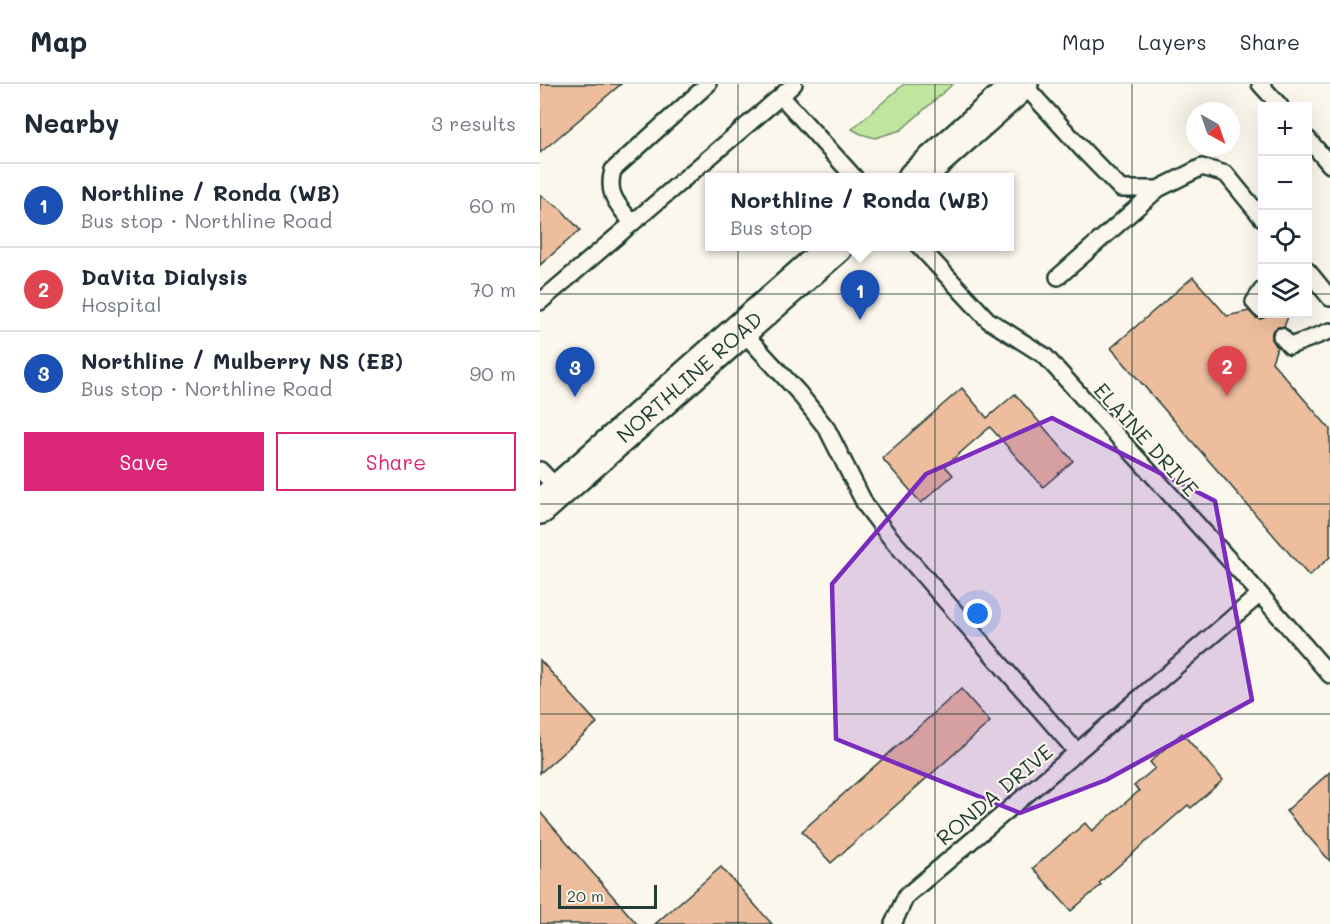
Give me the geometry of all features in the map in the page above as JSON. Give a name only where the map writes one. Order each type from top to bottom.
[{"type":"main road","points":[[920,173],[1022,84]]},
{"type":"main road","name":"NORTHLINE ROAD","points":[[546,489],[741,330],[830,251]]},
{"type":"lane","points":[[632,224],[612,194],[609,182],[613,170],[708,84]]},
{"type":"lane","points":[[540,303],[794,84]]},
{"type":"lane","points":[[1022,84],[1121,189],[1158,189]]},
{"type":"lane","points":[[1260,84],[1276,102]]},
{"type":"lane","points":[[781,96],[851,173]]},
{"type":"lane","points":[[1312,144],[1330,165]]},
{"type":"lane","points":[[1058,278],[1158,189],[1202,167],[1226,174],[1258,212]]},
{"type":"lane","name":"ELAINE DRIVE","points":[[924,251],[988,320],[1045,356],[1330,675]]},
{"type":"lane","points":[[1312,276],[1330,298]]},
{"type":"lane","name":"RONDA DRIVE","points":[[741,330],[798,392],[827,429],[866,506],[883,528],[1077,752],[906,896],[893,924]]},
{"type":"lane","points":[[1281,336],[1290,346],[1330,331]]},
{"type":"lane","points":[[1077,752],[1260,594]]},
{"type":"highlighted area","points":[[1052,418],[1215,501],[1252,700],[1106,780],[1020,813],[836,739],[832,584],[926,474]]},
{"type":"green space","points":[[904,84],[953,84],[901,130],[875,138],[852,129]]},
{"type":"building","points":[[540,84],[621,84],[540,153]]},
{"type":"building","points":[[540,195],[561,209],[580,230],[540,265]]},
{"type":"building","points":[[1193,277],[1227,316],[1249,311],[1256,318],[1261,319],[1287,318],[1284,327],[1278,327],[1272,332],[1272,339],[1277,347],[1272,362],[1330,429],[1330,557],[1309,576],[1111,348]]},
{"type":"building","points":[[962,388],[987,418],[1015,394],[1073,461],[1043,487],[990,427],[945,466],[953,475],[921,503],[882,458]]},
{"type":"building","points":[[540,660],[597,723],[540,773]]},
{"type":"building","points":[[961,689],[990,722],[831,863],[802,831]]},
{"type":"building","points":[[1182,733],[1223,780],[1191,808],[1188,805],[1099,883],[1101,885],[1071,911],[1033,868],[1085,823],[1092,831],[1139,791],[1134,786],[1155,768],[1150,762]]},
{"type":"building","points":[[1330,772],[1330,861],[1286,811]]},
{"type":"building","points":[[540,812],[637,924],[540,924]]},
{"type":"building","points":[[721,867],[772,924],[655,924]]},
{"type":"place","name":"Northline / Ronda (WB)","points":[[860,320]]},
{"type":"place","name":"DaVita Dialysis","points":[[1227,396]]},
{"type":"place","name":"Northline / Mulberry NS (EB)","points":[[575,397]]}]
